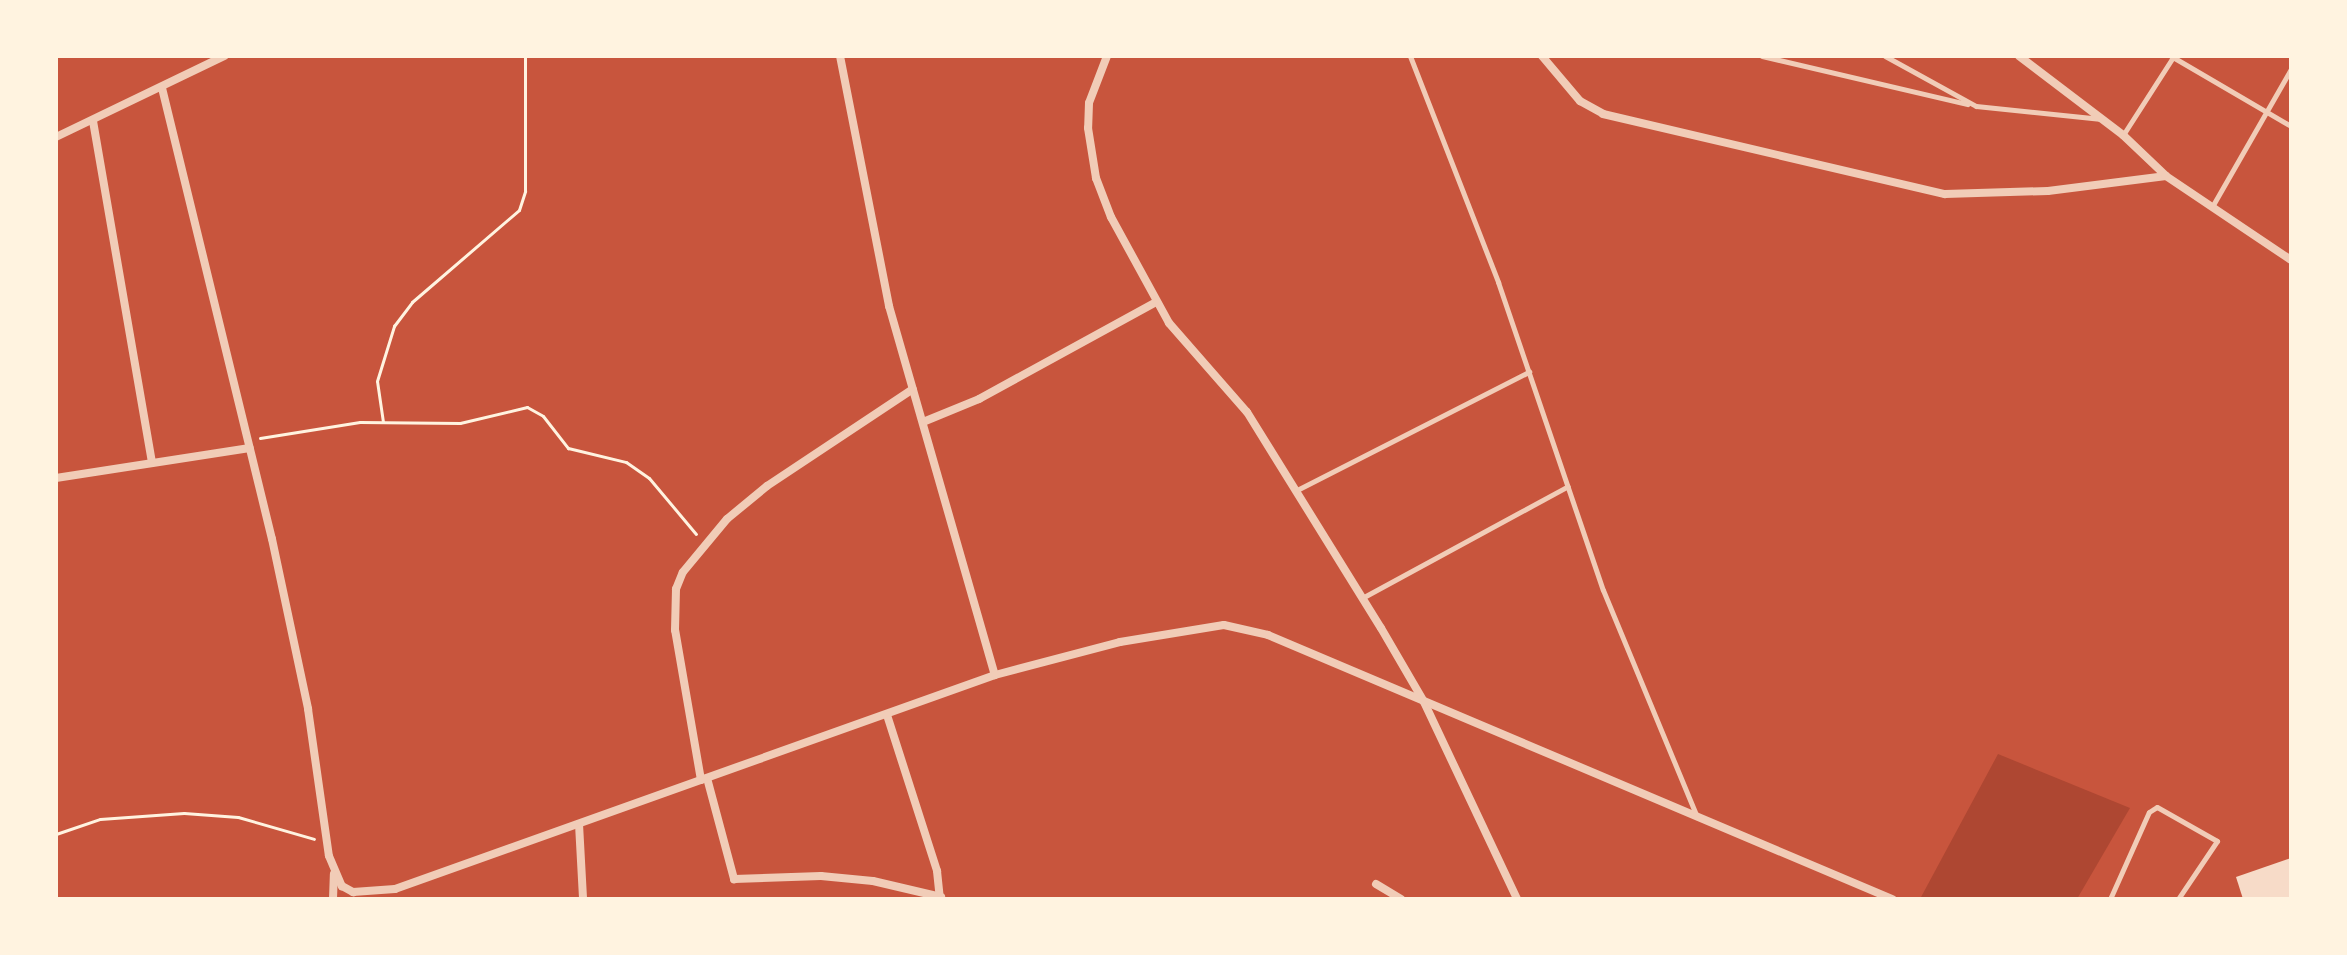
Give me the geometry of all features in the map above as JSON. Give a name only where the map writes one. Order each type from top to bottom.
[{"type":"street","points":[[56,137],[224,56]]},
{"type":"street","points":[[840,56],[870,222],[913,389],[995,675]]},
{"type":"street","points":[[1107,56],[1089,103],[1088,148],[1111,217],[1156,302],[1247,412],[1424,702],[1517,899]]},
{"type":"street","points":[[1542,56],[1580,101],[1603,114],[1945,194],[2048,191],[2166,176]]},
{"type":"street","points":[[2019,56],[2123,135],[2166,176],[2291,260]]},
{"type":"street","points":[[162,88],[249,444],[308,709],[326,843],[334,873],[342,886],[368,895],[579,824],[995,675],[1120,642],[1224,625],[1268,635],[1892,899]]},
{"type":"street","points":[[93,121],[152,463]]},
{"type":"street","points":[[923,422],[979,399],[1156,302]]},
{"type":"street","points":[[913,389],[767,486],[705,542],[683,572],[674,604],[681,680],[704,779],[734,879],[821,876],[873,881],[940,898]]},
{"type":"street","points":[[56,478],[249,444]]},
{"type":"street","points":[[887,715],[940,898]]},
{"type":"street","points":[[579,824],[583,899]]},
{"type":"street","points":[[333,899],[334,873]]},
{"type":"street","points":[[1376,884],[1401,899]]},
{"type":"lane","points":[[1410,56],[1529,372],[1603,590],[1697,818]]},
{"type":"lane","points":[[1762,56],[1850,73],[1976,106],[2101,119]]},
{"type":"lane","points":[[1885,56],[1976,106]]},
{"type":"lane","points":[[2123,135],[2172,56],[2291,126]]},
{"type":"lane","points":[[2213,205],[2291,69]]},
{"type":"lane","points":[[1295,491],[1529,372]]},
{"type":"lane","points":[[1362,598],[1568,486]]},
{"type":"lane","points":[[2110,899],[2149,812],[2157,807],[2217,841],[2178,899]]},
{"type":"path","points":[[383,422],[377,381],[394,326],[431,284],[519,210],[525,191],[525,56]]},
{"type":"path","points":[[249,444],[331,424],[460,423],[527,407],[543,416],[568,448],[626,462],[649,478],[705,542]]},
{"type":"path","points":[[56,834],[100,819],[184,813],[238,817],[326,843]]},
{"type":"shaded area","points":[[1998,754],[2130,808],[2077,899],[1920,899]]},
{"type":"building","points":[[2291,858],[2291,899],[2243,899],[2236,877]]}]
